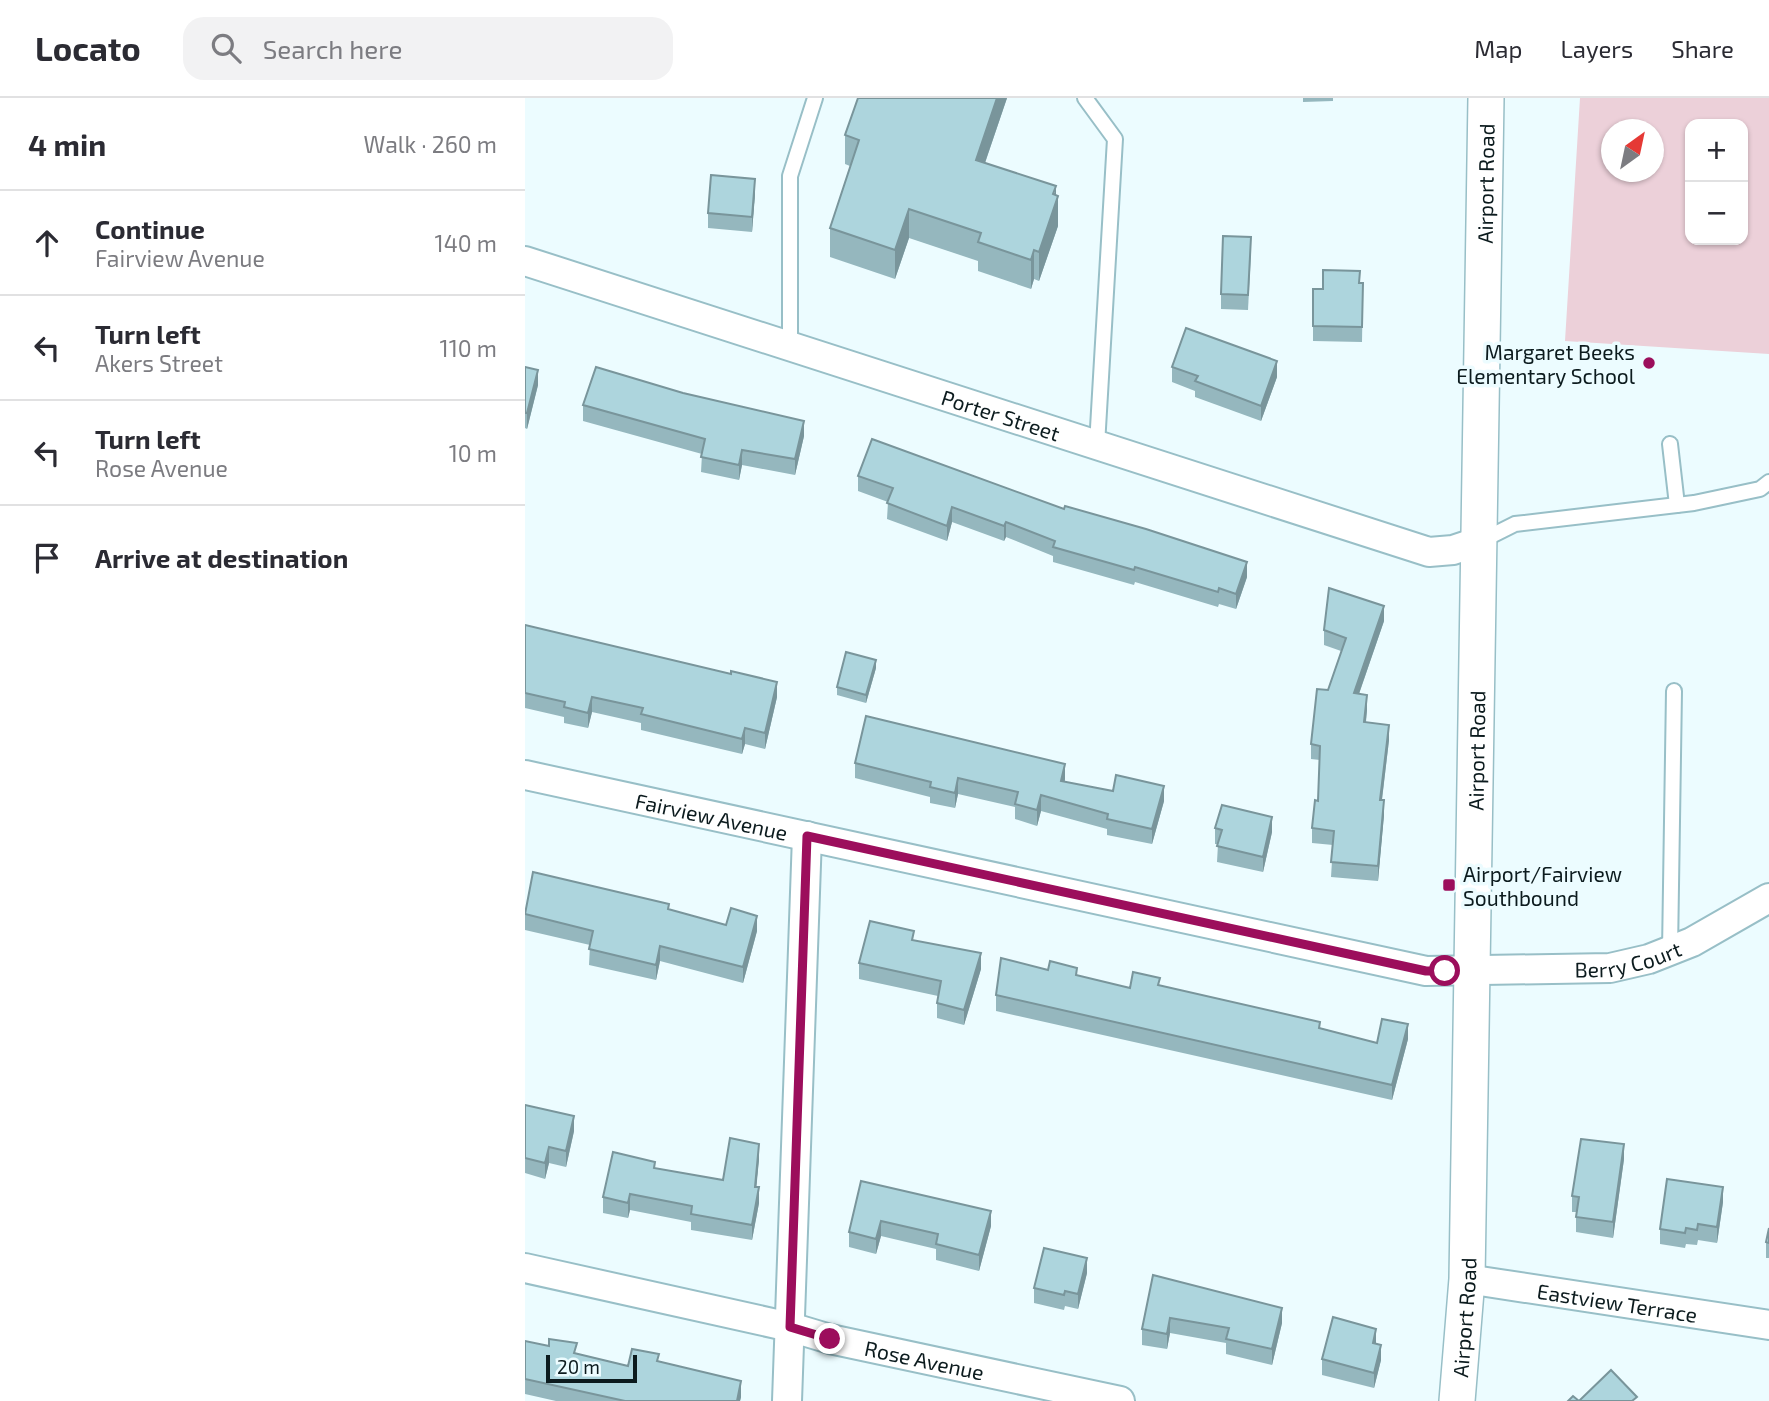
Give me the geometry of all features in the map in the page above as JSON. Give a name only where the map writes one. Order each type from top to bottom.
[{"type":"street","name":"Airport Road","points":[[1457,1401],[1467,1279],[1486,98]]},
{"type":"street","name":"Porter Street","points":[[525,261],[1429,552],[1453,550],[1480,541]]},
{"type":"street","name":"Fairview Avenue","points":[[525,775],[1426,971],[1472,971]]},
{"type":"street","points":[[787,1401],[807,836]]},
{"type":"street","name":"Berry Court","points":[[1472,971],[1610,968],[1692,942],[1769,898]]},
{"type":"street","name":"Rose Avenue","points":[[525,1268],[790,1327],[830,1339],[1120,1401]]},
{"type":"street","name":"Eastview Terrace","points":[[1467,1279],[1769,1325]]},
{"type":"lane","points":[[790,346],[790,176],[815,98]]},
{"type":"lane","points":[[1085,98],[1115,139],[1097,445]]},
{"type":"lane","points":[[1670,444],[1677,505]]},
{"type":"lane","points":[[1480,541],[1515,524],[1677,505],[1760,489],[1769,482]]},
{"type":"lane","points":[[1670,951],[1674,691]]},
{"type":"shaded area","points":[[1580,98],[1769,98],[1769,354],[1565,341]]},
{"type":"building","points":[[858,98],[997,98],[976,160],[1056,186],[1053,194],[1058,196],[1039,252],[1034,250],[1031,260],[978,242],[981,233],[909,209],[895,250],[830,228],[859,140],[845,135]]},
{"type":"building","points":[[711,175],[755,179],[752,217],[708,213]]},
{"type":"building","points":[[1223,236],[1251,237],[1248,295],[1221,294]]},
{"type":"building","points":[[1323,270],[1360,271],[1359,283],[1363,283],[1362,327],[1313,326],[1313,289],[1323,289]]},
{"type":"building","points":[[1186,328],[1277,361],[1261,406],[1195,381],[1198,376],[1172,367]]},
{"type":"building","points":[[525,367],[538,370],[527,413],[525,413]]},
{"type":"building","points":[[596,367],[683,393],[804,421],[795,459],[742,450],[739,465],[701,457],[705,439],[583,405]]},
{"type":"building","points":[[872,439],[1064,509],[1065,506],[1146,529],[1247,562],[1236,594],[1219,588],[1218,592],[1135,567],[1134,570],[1053,547],[1055,541],[1006,522],[1004,526],[952,507],[947,526],[887,503],[893,488],[858,476]]},
{"type":"building","points":[[1329,588],[1384,606],[1354,693],[1367,695],[1364,722],[1389,725],[1380,800],[1384,800],[1378,866],[1331,862],[1334,831],[1312,828],[1315,800],[1318,801],[1320,746],[1311,744],[1317,689],[1328,690],[1346,638],[1324,630]]},
{"type":"building","points":[[525,625],[731,674],[731,671],[777,682],[765,733],[745,728],[742,739],[641,714],[643,708],[592,697],[588,713],[564,707],[565,702],[525,693]]},
{"type":"building","points":[[846,652],[876,660],[866,695],[837,687]]},
{"type":"building","points":[[866,716],[1065,764],[1061,781],[1113,791],[1116,775],[1164,786],[1152,829],[1107,819],[1108,814],[1041,795],[1037,810],[1015,804],[1018,792],[958,778],[955,793],[930,787],[931,782],[855,763]]},
{"type":"building","points":[[1222,805],[1272,817],[1263,857],[1217,846],[1222,830],[1215,828]]},
{"type":"building","points":[[533,872],[669,904],[668,909],[726,925],[731,908],[757,916],[743,967],[660,946],[656,965],[589,949],[593,931],[525,914]]},
{"type":"building","points":[[870,921],[914,931],[912,940],[981,953],[964,1010],[937,1003],[941,981],[859,963]]},
{"type":"building","points":[[1001,958],[1048,970],[1050,961],[1077,968],[1076,975],[1130,988],[1133,972],[1160,978],[1158,985],[1320,1022],[1319,1028],[1377,1043],[1382,1019],[1408,1024],[1392,1085],[996,995]]},
{"type":"building","points":[[525,1105],[574,1116],[566,1151],[549,1147],[545,1163],[525,1158]]},
{"type":"building","points":[[730,1138],[759,1144],[755,1187],[759,1187],[752,1225],[691,1214],[692,1206],[630,1194],[628,1203],[603,1197],[613,1152],[655,1162],[654,1168],[723,1180]]},
{"type":"building","points":[[1581,1139],[1624,1144],[1613,1222],[1576,1217],[1579,1197],[1572,1196]]},
{"type":"building","points":[[1667,1179],[1723,1187],[1717,1227],[1698,1224],[1697,1230],[1686,1228],[1685,1233],[1660,1229]]},
{"type":"building","points":[[861,1181],[991,1211],[979,1255],[936,1244],[938,1234],[881,1221],[876,1239],[849,1232]]},
{"type":"building","points":[[1044,1248],[1087,1258],[1078,1294],[1065,1291],[1064,1295],[1034,1288]]},
{"type":"building","points":[[1153,1275],[1282,1308],[1272,1349],[1226,1339],[1229,1328],[1170,1318],[1167,1334],[1142,1329]]},
{"type":"building","points":[[1333,1317],[1376,1329],[1373,1343],[1381,1345],[1374,1373],[1322,1359]]},
{"type":"building","points":[[549,1339],[577,1343],[574,1353],[628,1366],[632,1349],[659,1354],[657,1361],[741,1381],[737,1401],[625,1401],[525,1379],[525,1341],[549,1346]]},
{"type":"building","points":[[1611,1370],[1637,1397],[1632,1401],[1579,1401]]},
{"type":"place","name":"Margaret Beeks Elementary School","points":[[1649,363]]},
{"type":"place","name":"Airport/Fairview Southbound","points":[[1449,885]]},
{"type":"route","points":[[830,1339],[790,1327],[807,836],[1426,971],[1445,971]]}]
